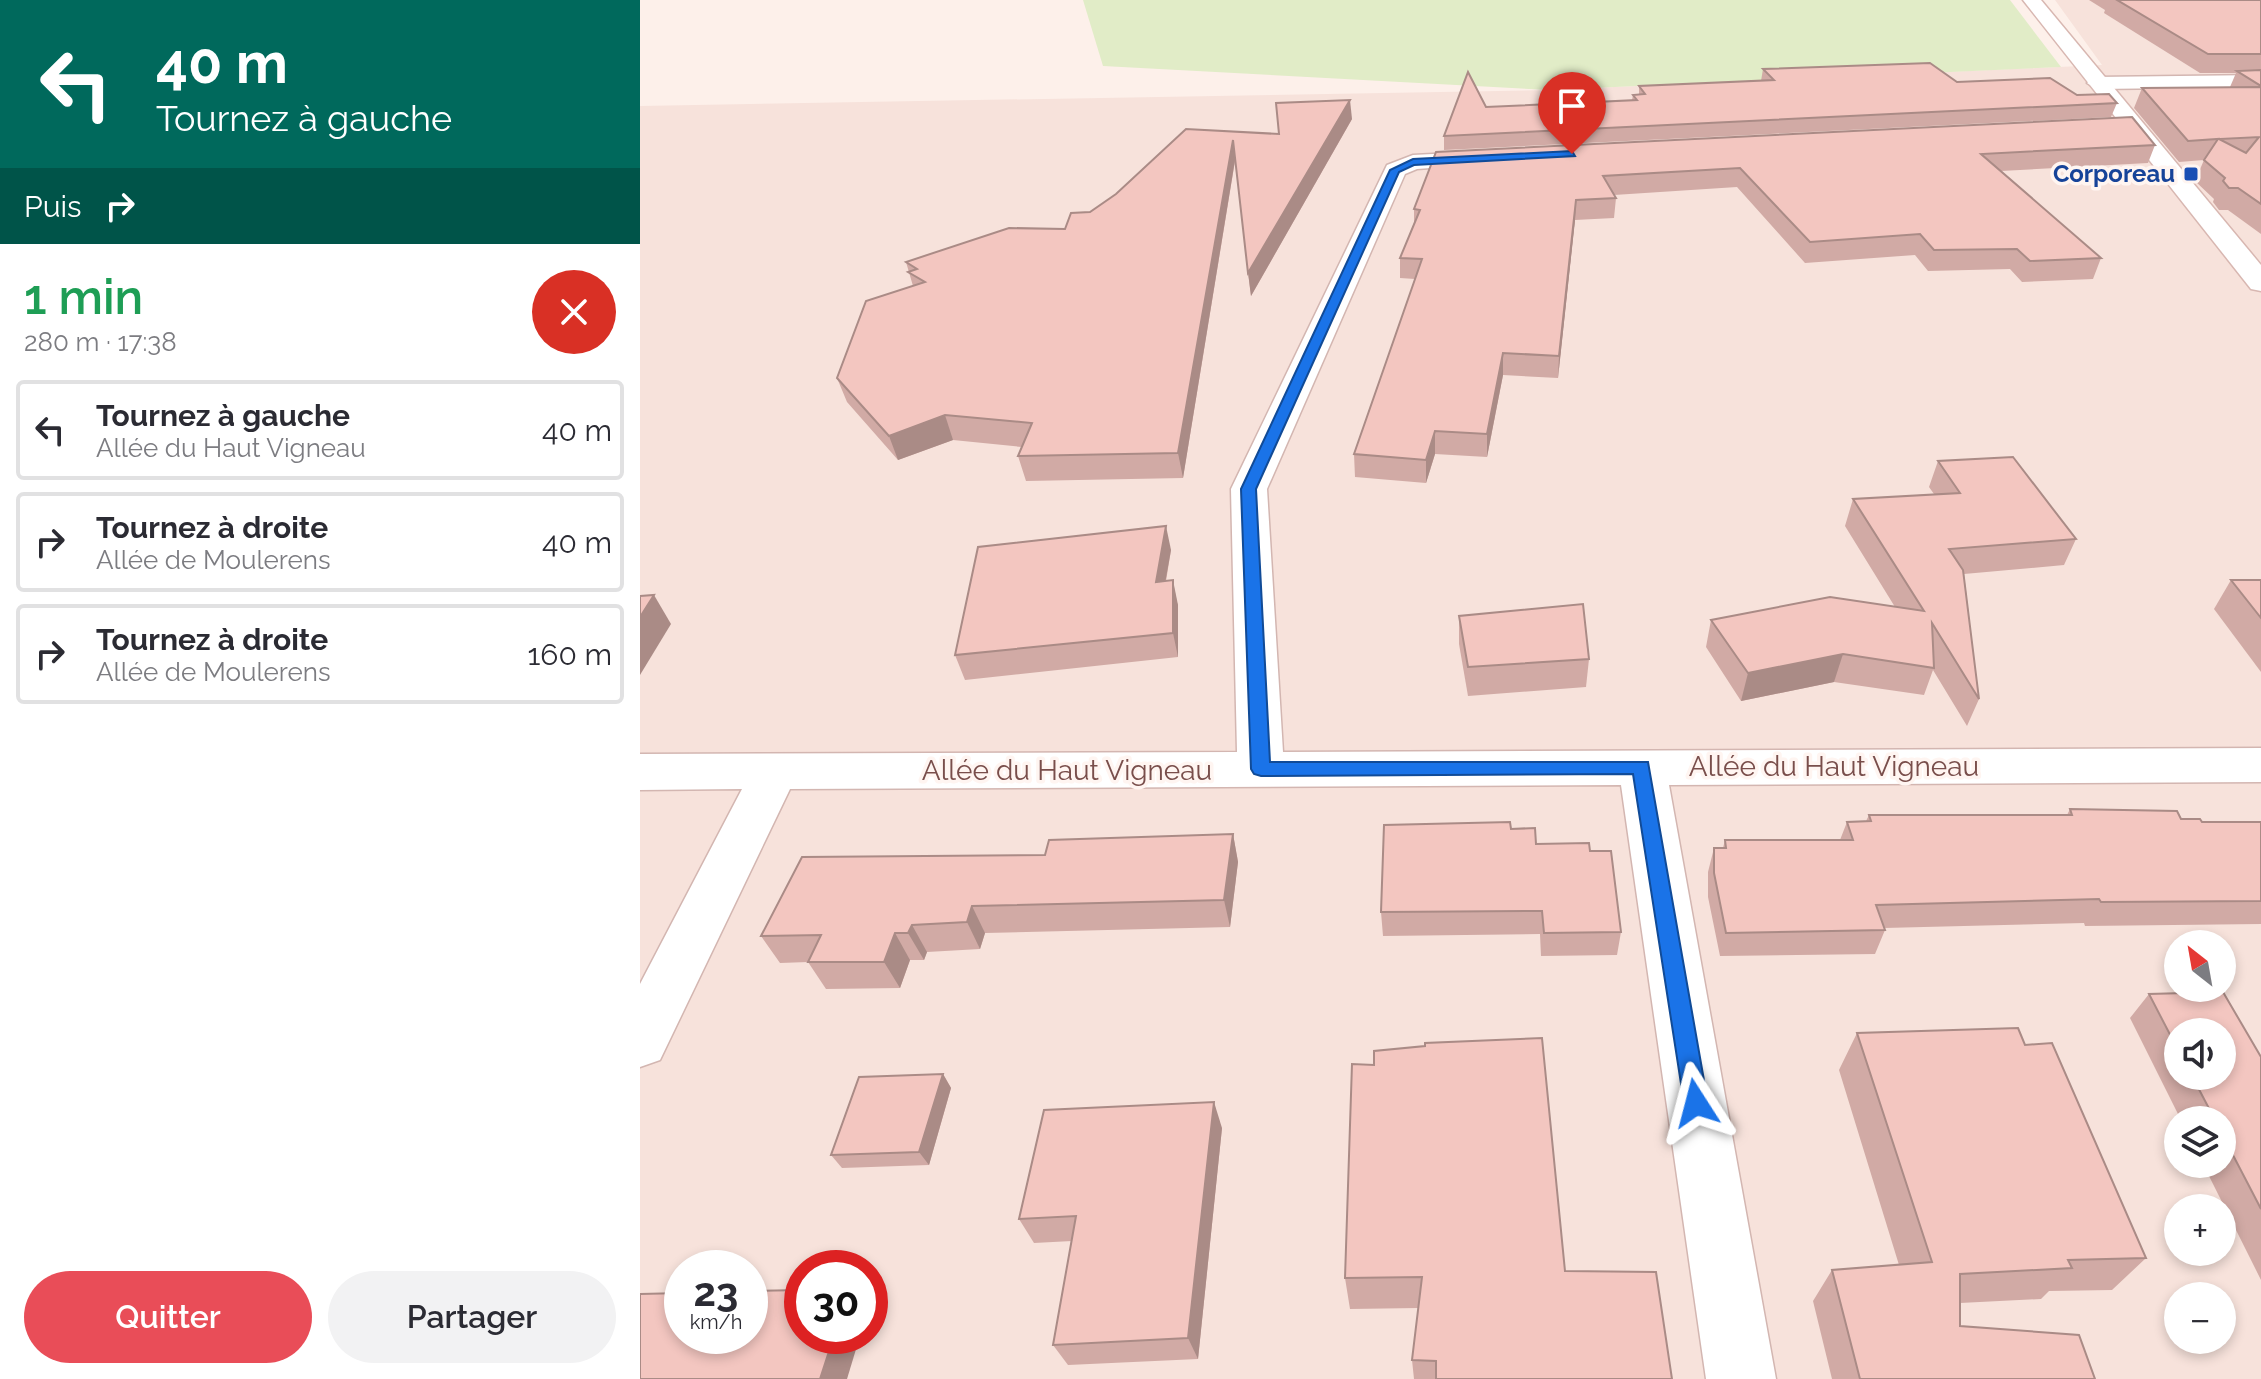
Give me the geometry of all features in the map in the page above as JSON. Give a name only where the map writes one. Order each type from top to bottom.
[{"type":"street","points":[[2032,0],[2131,126],[2257,274]]},
{"type":"street","points":[[2097,83],[2261,81]]},
{"type":"street","points":[[2098,126],[2131,126]]},
{"type":"street","points":[[1261,769],[1249,489],[1395,170],[1413,162],[1524,156]]},
{"type":"street","name":"Allée du Haut Vigneau","points":[[640,772],[2261,765]]},
{"type":"street","points":[[1642,767],[1741,1379]]},
{"type":"street","points":[[640,1041],[776,770]]},
{"type":"shaded area","points":[[2055,0],[2261,0],[2261,1379],[640,1379],[640,106],[1549,90],[2102,65]]},
{"type":"green space","points":[[1083,0],[2010,0],[2061,67],[1549,90],[1103,66]]},
{"type":"building","points":[[2117,0],[2261,0],[2261,54],[2208,54]]},
{"type":"building","points":[[1930,63],[1957,82],[2050,78],[2077,95],[2109,94],[2117,103],[1444,136],[1468,72],[1486,107],[1637,100],[1633,95],[1645,94],[1639,86],[1774,80],[1763,69]]},
{"type":"building","points":[[2261,70],[2261,86],[2237,71]]},
{"type":"building","points":[[2261,87],[2261,204],[2238,188],[2229,188],[2223,181],[2225,178],[2204,160],[2218,139],[2188,141],[2142,88]],"holes":[[[2259,137],[2246,153],[2219,139]]]},
{"type":"building","points":[[1350,100],[1248,273],[1233,140],[1178,453],[1018,456],[1032,423],[945,415],[889,436],[837,378],[866,301],[925,282],[908,272],[917,269],[906,262],[1009,228],[1065,229],[1071,213],[1090,212],[1116,194],[1186,129],[1279,134],[1276,103]]},
{"type":"building","points":[[2132,117],[2155,145],[1981,154],[2101,258],[2030,261],[2017,249],[1934,250],[1920,234],[1810,242],[1740,168],[1603,176],[1616,198],[1576,200],[1559,356],[1503,353],[1487,434],[1435,431],[1426,460],[1354,454],[1422,259],[1400,258],[1420,210],[1414,209],[1436,152]]},
{"type":"building","points":[[2013,457],[2076,539],[1949,549],[1963,570],[1979,699],[1932,623],[1934,668],[1843,654],[1748,673],[1711,620],[1830,597],[1924,611],[1853,499],[1960,493],[1938,461]]},
{"type":"building","points":[[1166,526],[1156,582],[1173,580],[1173,633],[955,655],[978,547]]},
{"type":"building","points":[[2231,580],[2261,580],[2261,618]]},
{"type":"building","points":[[654,595],[640,617],[640,596]]},
{"type":"building","points":[[1583,604],[1589,659],[1468,667],[1459,616]]},
{"type":"building","points":[[2070,809],[2177,811],[2181,819],[2200,819],[2202,822],[2261,822],[2261,901],[2101,902],[2099,899],[1876,905],[1885,930],[1726,933],[1714,873],[1714,848],[1726,848],[1725,840],[1853,840],[1847,822],[1871,821],[1869,815],[2072,815]]},
{"type":"building","points":[[1510,822],[1511,829],[1535,828],[1536,844],[1589,843],[1590,851],[1611,851],[1621,932],[1544,933],[1542,911],[1381,912],[1384,825]]},
{"type":"building","points":[[1233,834],[1224,900],[972,906],[967,922],[912,925],[908,933],[895,933],[884,962],[808,962],[821,935],[761,936],[802,857],[1045,855],[1049,840]]},
{"type":"building","points":[[2149,994],[2164,994],[2164,1002],[2229,1002],[2261,1057],[2261,1209],[2236,1161],[2236,1106],[2208,1106],[2199,1090],[2236,1090],[2236,1018],[2164,1018],[2164,1023]]},
{"type":"building","points":[[2018,1028],[2025,1045],[2052,1043],[2146,1258],[2068,1260],[2072,1268],[1960,1274],[1960,1326],[2079,1335],[2095,1379],[1860,1379],[1832,1270],[1932,1262],[1857,1033]]},
{"type":"building","points":[[1542,1038],[1565,1271],[1656,1272],[1672,1379],[1436,1379],[1436,1361],[1412,1360],[1422,1277],[1345,1278],[1352,1064],[1374,1065],[1374,1051],[1425,1046],[1425,1043]]},
{"type":"building","points":[[943,1074],[919,1152],[831,1155],[859,1077]]},
{"type":"building","points":[[1214,1102],[1188,1338],[1053,1345],[1076,1216],[1019,1219],[1044,1110]]},
{"type":"building","points":[[784,1290],[784,1354],[828,1354],[820,1379],[640,1379],[640,1294],[664,1293],[664,1354],[768,1354],[768,1291]]},
{"type":"place","name":"Corporeau","points":[[2191,174]]},
{"type":"route","points":[[1572,154],[1413,162],[1395,170],[1249,489],[1261,769],[1642,767],[1696,1103]]}]
